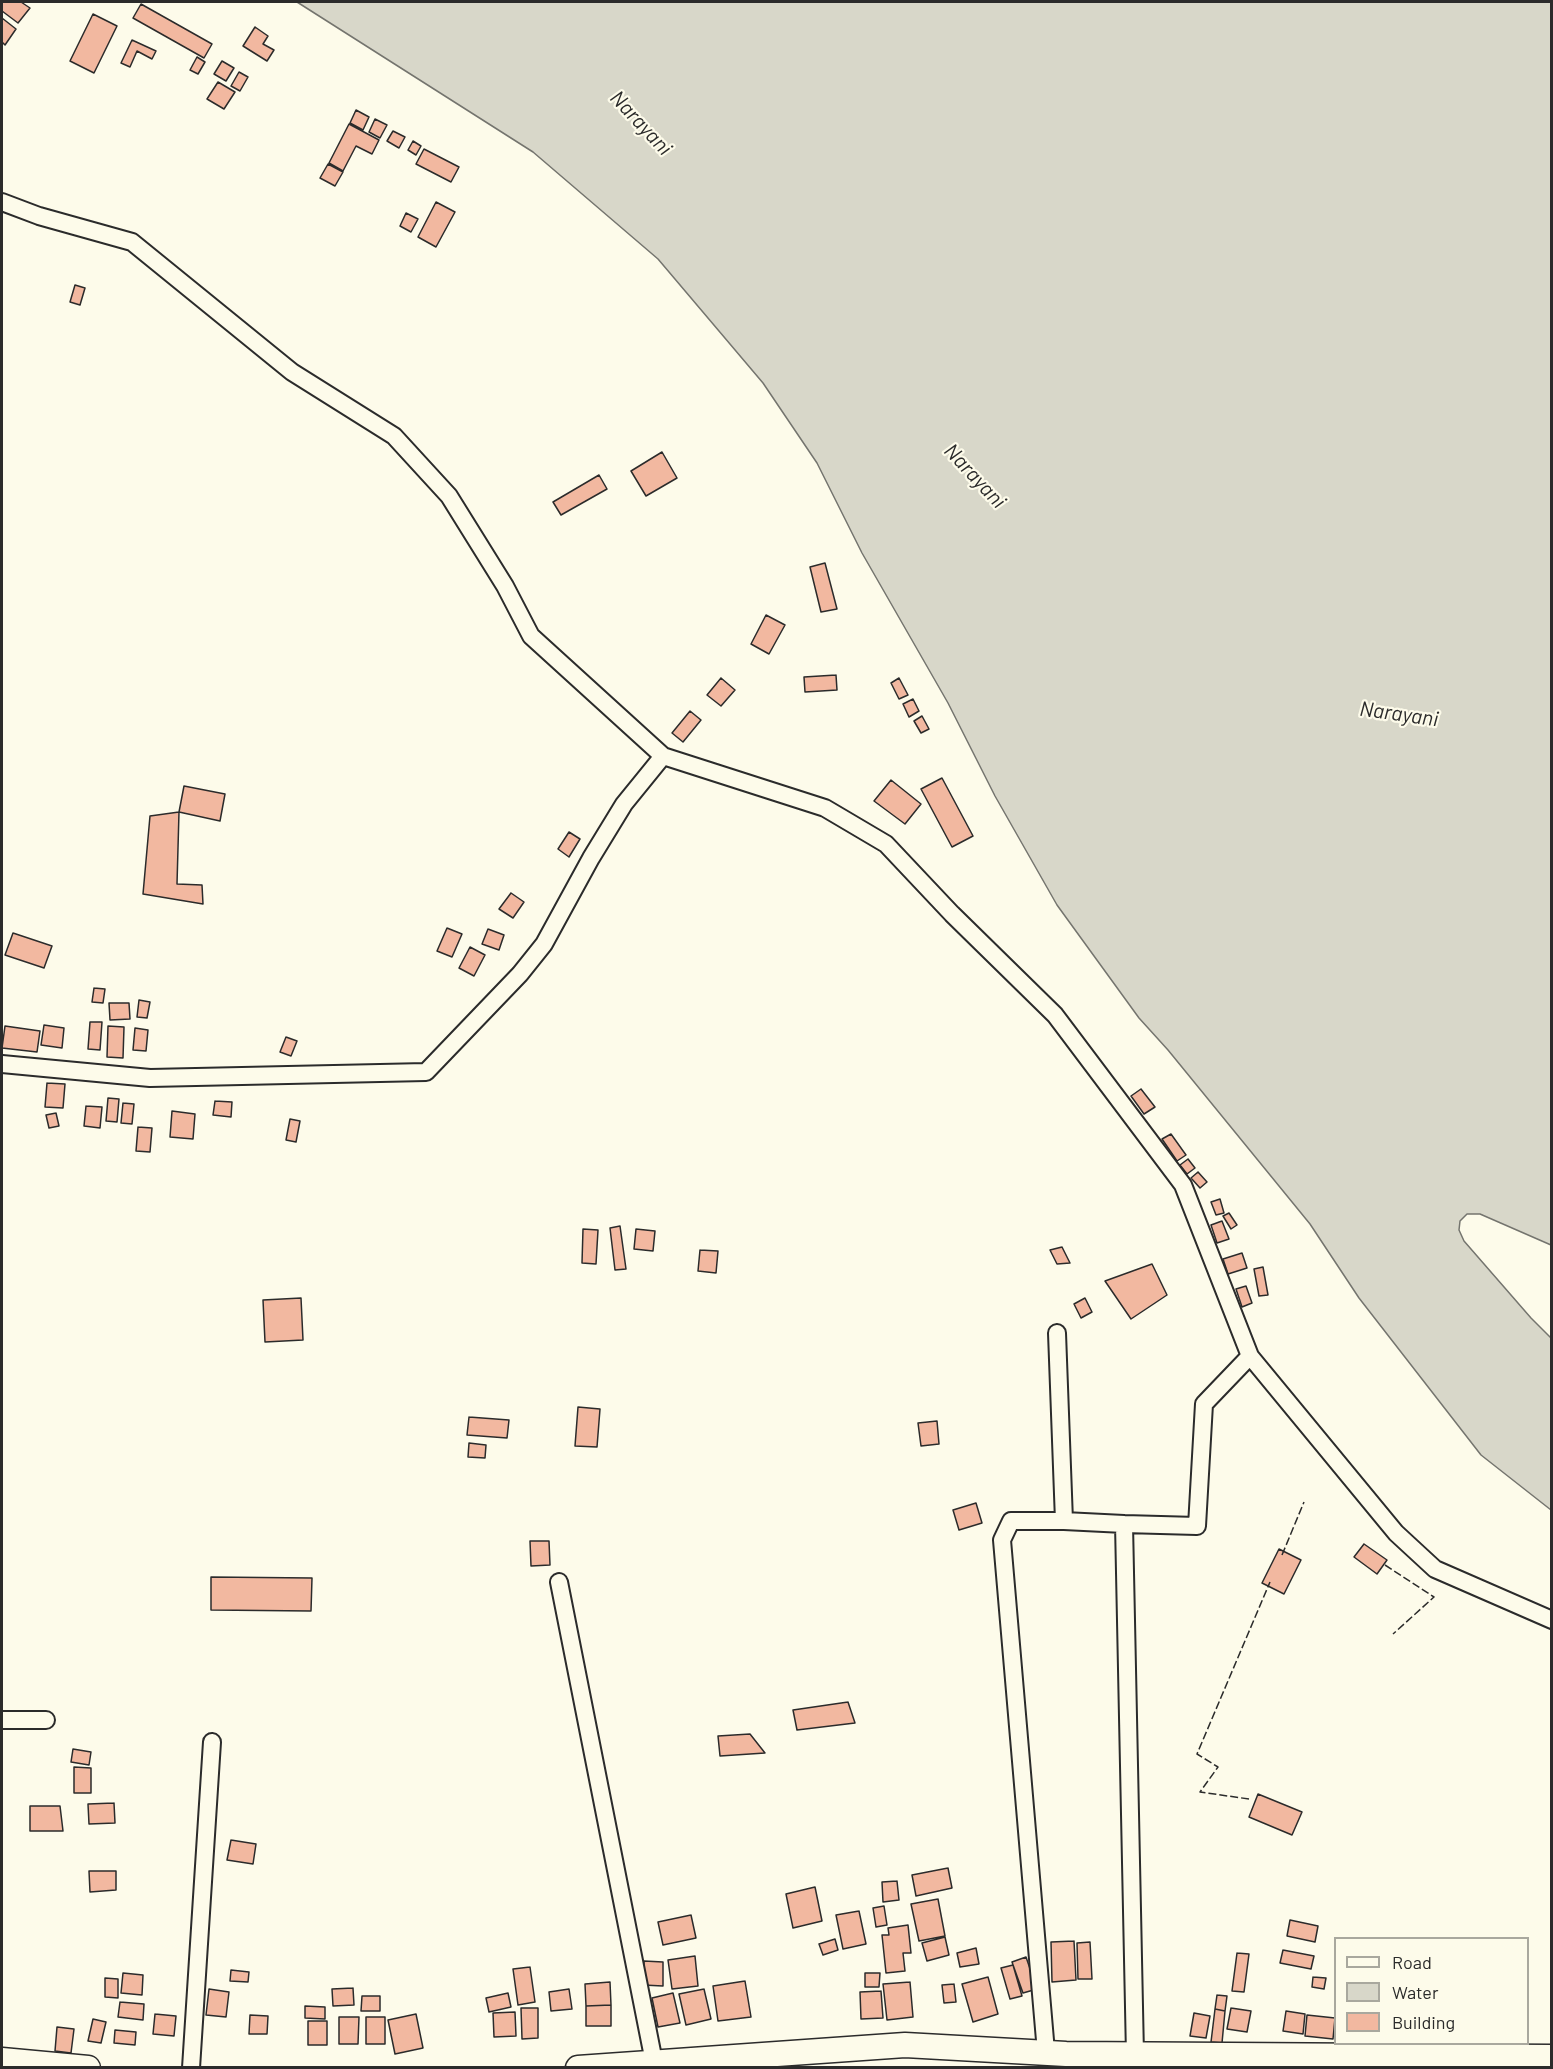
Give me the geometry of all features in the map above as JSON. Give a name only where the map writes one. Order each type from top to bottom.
[{"type":"street","points":[[2,202],[39,216],[132,242],[292,372],[394,436],[449,496],[505,586],[531,636],[663,756],[825,808],[886,844],[952,914],[1055,1015],[1183,1185],[1250,1356],[1396,1533],[1435,1569],[1551,1620]]},
{"type":"street","points":[[2,1065],[150,1078],[426,1072],[519,974],[544,944],[591,858],[624,804],[663,756]]},
{"type":"street","points":[[1058,1333],[1064,1521]]},
{"type":"street","points":[[1046,2052],[1002,1540],[1011,1521],[1197,1526],[1204,1404],[1250,1356]]},
{"type":"street","points":[[1124,1524],[1135,2055]]},
{"type":"street","points":[[559,1582],[654,2062]]},
{"type":"street","points":[[2,1720],[46,1720]]},
{"type":"street","points":[[191,2067],[212,1742]]},
{"type":"street","points":[[578,2067],[905,2045],[1135,2055],[1551,2057]]},
{"type":"street","points":[[2,2060],[88,2067]]},
{"type":"water","name":"Narayani","points":[[297,2],[1551,2],[1551,1245],[1480,1214],[1467,1214],[1460,1221],[1459,1230],[1464,1241],[1551,1338],[1551,1510],[1481,1455],[1359,1298],[1310,1224],[1168,1050],[1139,1018],[1057,905],[995,796],[948,703],[862,553],[817,463],[763,383],[658,259],[533,152]]},
{"type":"building","points":[[2,2],[21,2],[30,8],[18,23],[2,11]]},
{"type":"building","points":[[141,4],[212,44],[204,58],[133,18]]},
{"type":"building","points":[[93,14],[117,26],[94,73],[70,61]]},
{"type":"building","points":[[2,18],[16,29],[5,45],[2,42]]},
{"type":"building","points":[[255,27],[268,36],[263,44],[274,50],[267,61],[243,46]]},
{"type":"building","points":[[132,40],[156,51],[152,59],[137,51],[130,67],[121,63]]},
{"type":"building","points":[[197,57],[205,62],[198,74],[190,70]]},
{"type":"building","points":[[222,61],[234,68],[226,81],[214,74]]},
{"type":"building","points":[[239,72],[248,77],[240,91],[231,86]]},
{"type":"building","points":[[218,82],[235,92],[224,109],[207,99]]},
{"type":"building","points":[[356,110],[369,117],[363,130],[350,123]]},
{"type":"building","points":[[375,119],[387,125],[380,138],[369,132]]},
{"type":"building","points":[[349,124],[379,140],[372,154],[356,146],[343,171],[329,163]]},
{"type":"building","points":[[393,131],[405,137],[399,148],[387,141]]},
{"type":"building","points":[[413,141],[421,146],[416,155],[408,150]]},
{"type":"building","points":[[424,149],[459,167],[451,182],[416,164]]},
{"type":"building","points":[[328,164],[343,172],[335,186],[320,178]]},
{"type":"building","points":[[436,202],[455,212],[436,247],[418,237]]},
{"type":"building","points":[[406,213],[418,219],[411,232],[400,226]]},
{"type":"building","points":[[75,285],[85,288],[80,305],[70,302]]},
{"type":"building","points":[[662,452],[677,478],[646,496],[631,471]]},
{"type":"building","points":[[599,475],[607,489],[561,515],[553,502]]},
{"type":"building","points":[[825,563],[837,609],[821,612],[810,567]]},
{"type":"building","points":[[766,615],[785,625],[769,654],[751,644]]},
{"type":"building","points":[[836,675],[837,690],[805,692],[804,677]]},
{"type":"building","points":[[721,678],[735,690],[721,706],[707,695]]},
{"type":"building","points":[[899,678],[908,695],[899,699],[891,683]]},
{"type":"building","points":[[913,699],[919,711],[909,717],[903,704]]},
{"type":"building","points":[[690,711],[701,720],[683,742],[672,733]]},
{"type":"building","points":[[922,716],[929,729],[921,733],[914,721]]},
{"type":"building","points":[[942,778],[973,836],[952,847],[921,789]]},
{"type":"building","points":[[891,780],[921,804],[905,824],[874,801]]},
{"type":"building","points":[[184,786],[225,794],[220,821],[179,812]]},
{"type":"building","points":[[179,812],[177,884],[202,885],[203,904],[143,894],[150,816]]},
{"type":"building","points":[[569,832],[580,839],[569,857],[558,849]]},
{"type":"building","points":[[511,893],[524,902],[513,918],[499,909]]},
{"type":"building","points":[[447,928],[462,934],[452,957],[437,951]]},
{"type":"building","points":[[488,929],[504,935],[499,950],[482,944]]},
{"type":"building","points":[[13,933],[52,946],[44,968],[5,955]]},
{"type":"building","points":[[470,947],[485,955],[474,976],[459,968]]},
{"type":"building","points":[[94,988],[105,989],[103,1003],[92,1002]]},
{"type":"building","points":[[139,1000],[150,1002],[147,1018],[137,1017]]},
{"type":"building","points":[[109,1003],[129,1003],[130,1019],[110,1020]]},
{"type":"building","points":[[90,1022],[102,1022],[100,1050],[88,1049]]},
{"type":"building","points":[[44,1025],[64,1028],[62,1048],[41,1045]]},
{"type":"building","points":[[5,1026],[40,1031],[37,1052],[2,1048]]},
{"type":"building","points":[[108,1026],[124,1027],[123,1058],[107,1057]]},
{"type":"building","points":[[135,1028],[148,1030],[146,1051],[133,1050]]},
{"type":"building","points":[[286,1037],[297,1041],[291,1056],[280,1052]]},
{"type":"building","points":[[47,1083],[65,1084],[63,1108],[45,1107]]},
{"type":"building","points":[[1141,1089],[1155,1107],[1144,1114],[1131,1096]]},
{"type":"building","points":[[108,1098],[119,1099],[117,1122],[106,1121]]},
{"type":"building","points":[[215,1101],[232,1102],[231,1117],[213,1115]]},
{"type":"building","points":[[123,1103],[134,1104],[132,1124],[121,1123]]},
{"type":"building","points":[[86,1106],[102,1107],[100,1128],[84,1126]]},
{"type":"building","points":[[172,1111],[195,1114],[193,1139],[170,1137]]},
{"type":"building","points":[[56,1113],[59,1126],[49,1128],[46,1115]]},
{"type":"building","points":[[290,1119],[300,1121],[296,1142],[286,1140]]},
{"type":"building","points":[[138,1127],[152,1128],[150,1152],[136,1151]]},
{"type":"building","points":[[1171,1134],[1186,1155],[1177,1161],[1162,1139]]},
{"type":"building","points":[[1188,1159],[1195,1168],[1187,1174],[1180,1165]]},
{"type":"building","points":[[1198,1172],[1207,1182],[1200,1188],[1191,1178]]},
{"type":"building","points":[[1220,1199],[1224,1213],[1216,1215],[1211,1202]]},
{"type":"building","points":[[1229,1213],[1237,1225],[1231,1229],[1223,1216]]},
{"type":"building","points":[[1222,1221],[1229,1239],[1217,1243],[1211,1225]]},
{"type":"building","points":[[620,1226],[626,1269],[615,1270],[610,1228]]},
{"type":"building","points":[[583,1229],[598,1230],[596,1264],[582,1263]]},
{"type":"building","points":[[636,1229],[655,1231],[653,1251],[634,1249]]},
{"type":"building","points":[[1062,1247],[1070,1263],[1057,1264],[1050,1250]]},
{"type":"building","points":[[700,1250],[718,1251],[716,1273],[698,1271]]},
{"type":"building","points":[[1242,1253],[1247,1268],[1228,1274],[1223,1259]]},
{"type":"building","points":[[1152,1264],[1167,1295],[1131,1319],[1105,1281]]},
{"type":"building","points":[[1263,1267],[1268,1295],[1259,1296],[1254,1269]]},
{"type":"building","points":[[1246,1286],[1252,1303],[1242,1307],[1236,1289]]},
{"type":"building","points":[[301,1298],[303,1340],[265,1342],[263,1300]]},
{"type":"building","points":[[1085,1298],[1092,1312],[1081,1318],[1074,1304]]},
{"type":"building","points":[[578,1407],[600,1409],[597,1447],[575,1446]]},
{"type":"building","points":[[469,1417],[509,1420],[507,1438],[467,1435]]},
{"type":"building","points":[[937,1421],[939,1444],[921,1446],[918,1423]]},
{"type":"building","points":[[469,1443],[486,1445],[485,1458],[468,1457]]},
{"type":"building","points":[[976,1503],[982,1523],[959,1530],[953,1510]]},
{"type":"building","points":[[530,1541],[549,1541],[550,1565],[531,1566]]},
{"type":"building","points":[[1364,1544],[1387,1560],[1377,1574],[1354,1557]]},
{"type":"building","points":[[1279,1549],[1301,1560],[1284,1594],[1262,1583]]},
{"type":"building","points":[[211,1577],[312,1578],[311,1611],[211,1610]]},
{"type":"building","points":[[848,1702],[855,1723],[797,1730],[793,1710]]},
{"type":"building","points":[[750,1734],[765,1753],[720,1756],[718,1736]]},
{"type":"building","points":[[73,1749],[91,1752],[89,1765],[71,1762]]},
{"type":"building","points":[[74,1767],[91,1768],[91,1793],[74,1793]]},
{"type":"building","points":[[1258,1794],[1302,1812],[1292,1835],[1249,1817]]},
{"type":"building","points":[[114,1803],[115,1823],[89,1824],[88,1804]]},
{"type":"building","points":[[30,1806],[60,1806],[63,1831],[30,1831]]},
{"type":"building","points":[[231,1840],[256,1844],[253,1864],[227,1860]]},
{"type":"building","points":[[948,1868],[952,1888],[916,1896],[912,1875]]},
{"type":"building","points":[[89,1871],[116,1871],[116,1890],[90,1892]]},
{"type":"building","points":[[897,1881],[899,1900],[883,1902],[882,1882]]},
{"type":"building","points":[[815,1887],[822,1921],[793,1928],[786,1894]]},
{"type":"building","points":[[938,1899],[945,1936],[919,1941],[911,1904]]},
{"type":"building","points":[[884,1906],[887,1925],[876,1927],[873,1908]]},
{"type":"building","points":[[859,1911],[866,1944],[843,1949],[836,1915]]},
{"type":"building","points":[[691,1915],[696,1938],[663,1945],[658,1922]]},
{"type":"building","points":[[1290,1920],[1318,1926],[1315,1942],[1287,1936]]},
{"type":"building","points":[[908,1925],[911,1953],[903,1953],[905,1971],[886,1973],[882,1935],[889,1935],[888,1928]]},
{"type":"building","points":[[945,1937],[949,1955],[927,1961],[922,1943]]},
{"type":"building","points":[[835,1939],[838,1950],[823,1955],[819,1944]]},
{"type":"building","points":[[1074,1941],[1076,1980],[1052,1982],[1051,1942]]},
{"type":"building","points":[[1090,1942],[1092,1979],[1078,1979],[1077,1943]]},
{"type":"building","points":[[976,1948],[979,1964],[960,1967],[957,1953]]},
{"type":"building","points":[[1283,1950],[1314,1956],[1311,1969],[1280,1963]]},
{"type":"building","points":[[1237,1953],[1249,1954],[1244,1992],[1232,1991]]},
{"type":"building","points":[[695,1956],[698,1986],[672,1989],[668,1960]]},
{"type":"building","points":[[1026,1957],[1037,1989],[1023,1993],[1012,1962]]},
{"type":"building","points":[[644,1961],[663,1962],[663,1986],[643,1985]]},
{"type":"building","points":[[1013,1965],[1022,1996],[1010,1999],[1001,1968]]},
{"type":"building","points":[[530,1967],[535,2002],[518,2005],[513,1969]]},
{"type":"building","points":[[231,1970],[249,1972],[248,1982],[230,1981]]},
{"type":"building","points":[[123,1973],[143,1975],[142,1995],[121,1993]]},
{"type":"building","points":[[865,1973],[880,1973],[879,1987],[865,1987]]},
{"type":"building","points":[[988,1977],[998,2014],[973,2022],[962,1984]]},
{"type":"building","points":[[1313,1977],[1326,1978],[1324,1989],[1312,1987]]},
{"type":"building","points":[[105,1978],[118,1979],[118,1998],[105,1997]]},
{"type":"building","points":[[745,1981],[751,2017],[718,2021],[713,1986]]},
{"type":"building","points":[[610,1982],[611,2005],[586,2006],[585,1984]]},
{"type":"building","points":[[910,1982],[913,2017],[887,2020],[883,1984]]},
{"type":"building","points":[[954,1984],[956,2002],[944,2003],[942,1985]]},
{"type":"building","points":[[353,1988],[354,2005],[333,2006],[332,1989]]},
{"type":"building","points":[[209,1989],[229,1992],[226,2017],[206,2015]]},
{"type":"building","points":[[569,1989],[572,2009],[551,2011],[549,1992]]},
{"type":"building","points":[[704,1989],[711,2019],[686,2025],[679,1994]]},
{"type":"building","points":[[881,1991],[883,2018],[861,2019],[860,1992]]},
{"type":"building","points":[[508,1993],[511,2007],[489,2012],[486,1998]]},
{"type":"building","points":[[673,1993],[680,2023],[658,2027],[652,1998]]},
{"type":"building","points":[[1217,1995],[1227,1996],[1225,2011],[1215,2009]]},
{"type":"building","points":[[362,1996],[380,1996],[380,2011],[361,2011]]},
{"type":"building","points":[[120,2002],[144,2004],[143,2020],[118,2017]]},
{"type":"building","points":[[611,2005],[611,2026],[586,2026],[586,2006]]},
{"type":"building","points":[[305,2006],[325,2007],[325,2019],[305,2018]]},
{"type":"building","points":[[521,2008],[538,2008],[538,2038],[522,2039]]},
{"type":"building","points":[[1231,2008],[1251,2011],[1247,2032],[1227,2029]]},
{"type":"building","points":[[1215,2009],[1225,2011],[1222,2043],[1211,2042]]},
{"type":"building","points":[[1286,2011],[1305,2014],[1303,2034],[1283,2031]]},
{"type":"building","points":[[515,2012],[516,2036],[494,2037],[493,2013]]},
{"type":"building","points":[[1194,2013],[1210,2016],[1206,2038],[1190,2036]]},
{"type":"building","points":[[155,2014],[176,2016],[174,2036],[153,2034]]},
{"type":"building","points":[[416,2014],[423,2048],[395,2054],[388,2020]]},
{"type":"building","points":[[250,2015],[268,2016],[267,2034],[249,2034]]},
{"type":"building","points":[[1307,2015],[1334,2018],[1333,2039],[1305,2036]]},
{"type":"building","points":[[339,2017],[359,2017],[358,2044],[339,2044]]},
{"type":"building","points":[[366,2017],[385,2017],[385,2044],[366,2044]]},
{"type":"building","points":[[93,2019],[106,2022],[101,2043],[88,2041]]},
{"type":"building","points":[[308,2021],[327,2021],[327,2045],[308,2045]]},
{"type":"building","points":[[57,2027],[74,2029],[71,2053],[55,2051]]},
{"type":"building","points":[[115,2030],[136,2032],[135,2045],[114,2043]]},
{"type":"fence","points":[[1282,1555],[1304,1502]]},
{"type":"fence","points":[[1385,1565],[1434,1597],[1393,1634]]},
{"type":"fence","points":[[1249,1799],[1200,1792],[1218,1767],[1197,1754],[1270,1582]]}]
